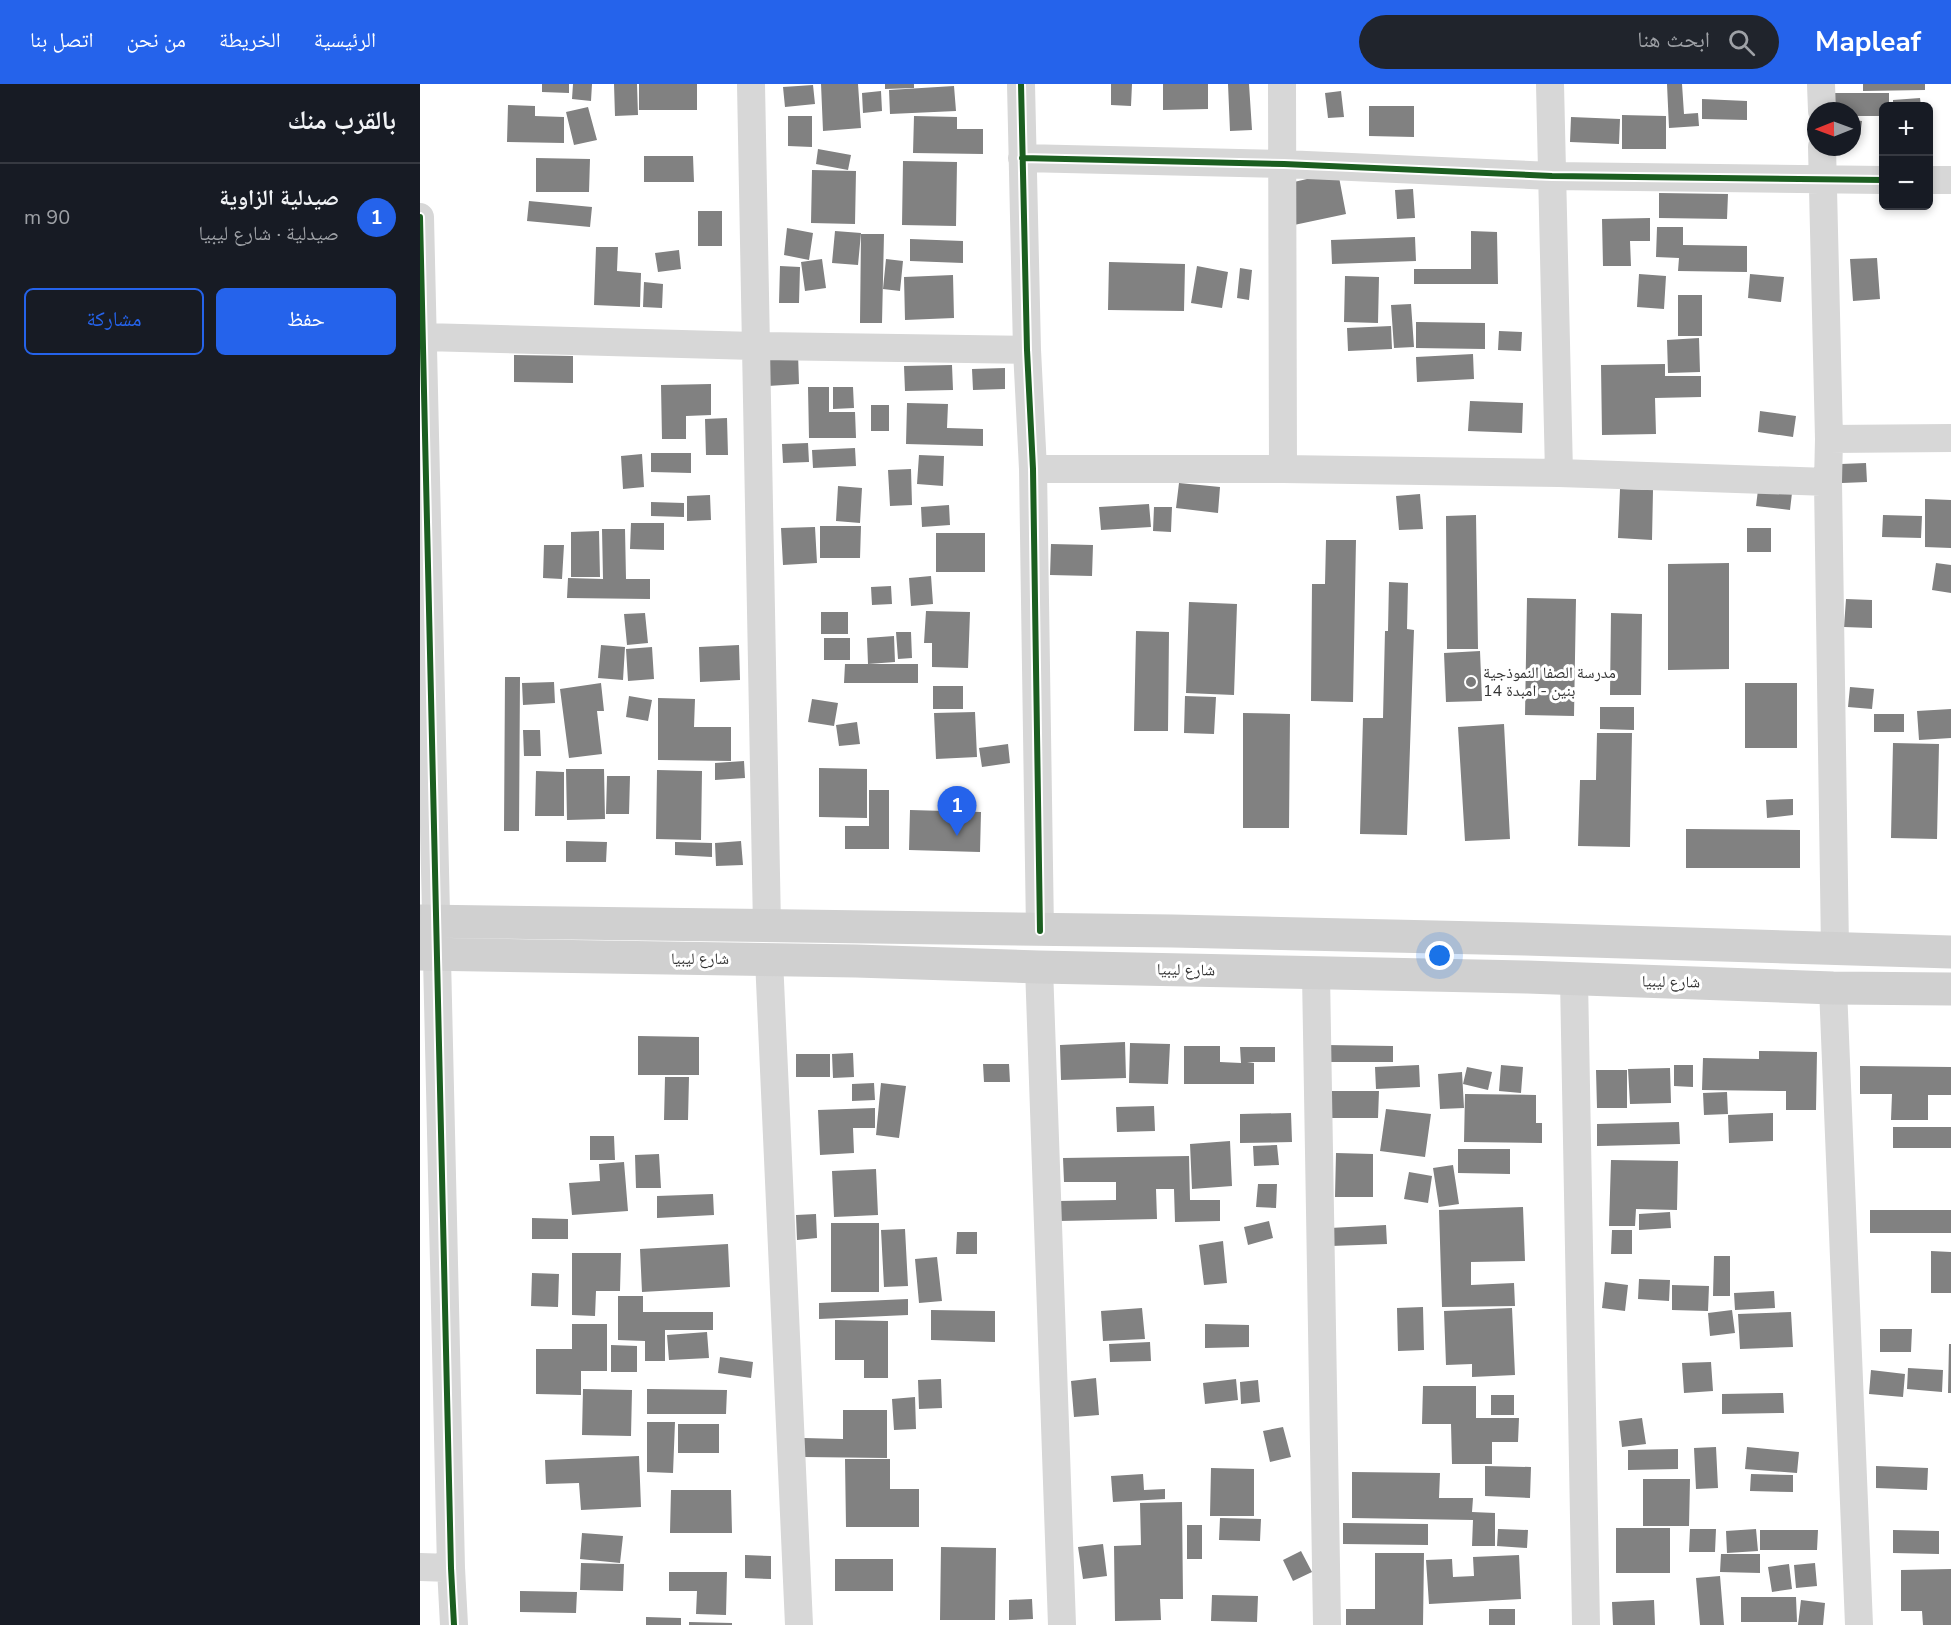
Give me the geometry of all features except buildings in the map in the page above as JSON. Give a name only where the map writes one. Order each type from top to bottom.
[{"type":"main road","name":"شارع ليبيا","points":[[428,921],[767,927],[856,926],[1525,939],[1951,952]]},
{"type":"main road","points":[[856,926],[856,960]]},
{"type":"main road","points":[[1525,939],[1527,977]]},
{"type":"main road","name":"شارع ليبيا","points":[[429,954],[856,960],[1039,967],[1527,977],[1833,988],[1951,989]]},
{"type":"street","points":[[751,84],[767,927]]},
{"type":"street","points":[[1021,84],[1033,469],[1040,931]]},
{"type":"street","points":[[1282,84],[1283,469]]},
{"type":"street","points":[[1550,84],[1559,472]]},
{"type":"street","points":[[1821,84],[1822,102]]},
{"type":"street","points":[[1822,156],[1829,439],[1835,949]]},
{"type":"street","points":[[1022,158],[1284,164],[1552,176],[1879,180]]},
{"type":"street","points":[[1933,180],[1951,180]]},
{"type":"street","points":[[420,217],[428,921],[454,1625]]},
{"type":"street","points":[[423,337],[755,346],[1028,350]]},
{"type":"street","points":[[1829,439],[1951,438]]},
{"type":"street","points":[[1033,469],[1559,472],[1828,482]]},
{"type":"street","points":[[769,959],[799,1625]]},
{"type":"street","points":[[1039,967],[1062,1625]]},
{"type":"street","points":[[1316,974],[1327,1625]]},
{"type":"street","points":[[1574,980],[1586,1625]]},
{"type":"street","points":[[1833,988],[1859,1625]]},
{"type":"street","points":[[420,1567],[451,1568]]},
{"type":"cycle path","points":[[1021,84],[1027,350],[1033,469],[1040,931]]},
{"type":"cycle path","points":[[1022,158],[1284,164],[1552,176],[1879,180]]},
{"type":"cycle path","points":[[420,217],[454,1625]]},
{"type":"place","name":"مدرسة الصفا النموذجية بنين - امبدة 14","points":[[1471,682]]},
{"type":"place","name":"صيدلية الزاوية","points":[[957,836]]}]
